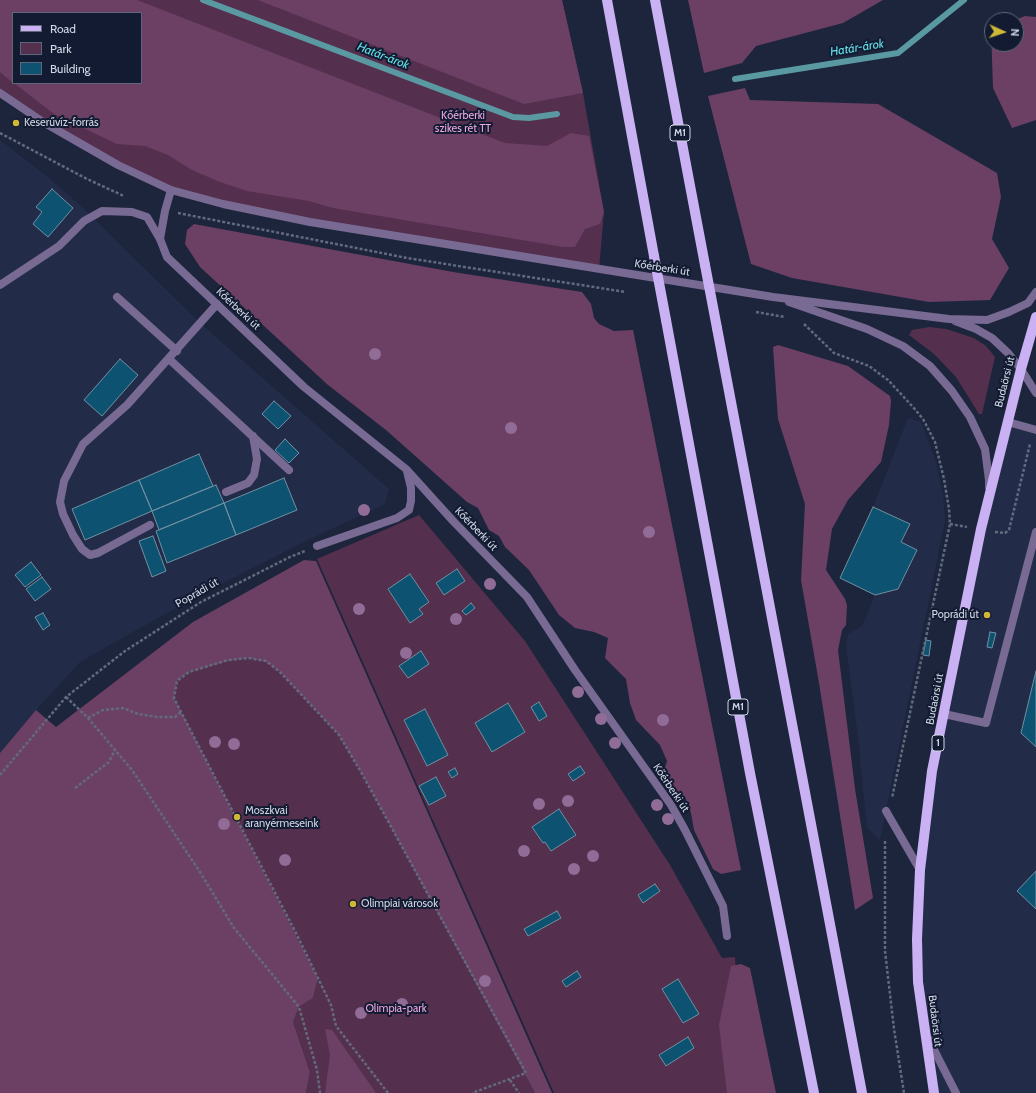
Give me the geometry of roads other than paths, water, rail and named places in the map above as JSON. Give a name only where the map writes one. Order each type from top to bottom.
[{"type":"main road","name":"M1","points":[[607,0],[748,765],[814,1093]]},
{"type":"main road","name":"M1","points":[[655,0],[862,1093]]},
{"type":"main road","name":"Budaörsi út","points":[[934,1093],[918,982],[916,939],[920,870],[932,771],[987,508],[1021,369],[1036,317]]},
{"type":"street","name":"Kőérberki út","points":[[0,93],[43,122],[118,166],[171,190],[223,204],[310,222],[774,297],[949,318],[986,320],[1009,312],[1028,303],[1036,292]]},
{"type":"street","points":[[160,239],[165,211],[171,190]]},
{"type":"street","name":"Kőérberki út","points":[[0,285],[59,246],[84,221],[102,211],[132,212],[147,217],[160,239],[168,257],[304,387],[406,469],[454,522],[527,597],[575,670],[671,806],[702,862],[723,906],[726,936]]},
{"type":"street","points":[[117,297],[177,351]]},
{"type":"street","name":"Kőérberki út","points":[[774,297],[867,329],[903,346],[930,366],[952,391],[970,417],[985,449],[990,480],[987,508]]},
{"type":"street","points":[[150,524],[98,553],[90,555],[82,549],[73,535],[60,502],[64,481],[83,444],[127,405],[177,351],[217,304]]},
{"type":"street","name":"Kőérberki út","points":[[949,318],[976,329],[992,338],[1008,353],[1021,369],[1036,393]]},
{"type":"street","points":[[169,359],[289,470]]},
{"type":"street","points":[[1008,422],[1035,430]]},
{"type":"street","points":[[226,492],[248,483],[254,475],[257,459],[253,436]]},
{"type":"street","points":[[317,546],[397,518],[409,510],[412,500],[411,488],[406,469]]},
{"type":"street","points":[[944,714],[986,723],[1036,532]]},
{"type":"street","points":[[888,814],[920,870]]},
{"type":"street","points":[[924,1030],[956,1093]]},
{"type":"waterway","name":"Határ-árok","points":[[203,0],[513,117],[529,118],[557,114]]},
{"type":"waterway","name":"Határ-árok","points":[[735,79],[898,53],[964,0]]},
{"type":"place","name":"Keserűvíz-forrás","points":[[16,123]]},
{"type":"place","name":"Poprádi út","points":[[987,615]]},
{"type":"place","name":"Moszkvai aranyérmeseink","points":[[237,817]]},
{"type":"place","name":"Olimpiai városok","points":[[353,904]]},
{"type":"park label","name":"Kőérberki szikes rét TT","points":[[463,122]]},
{"type":"park label","name":"Olimpia-park","points":[[396,1009]]}]
